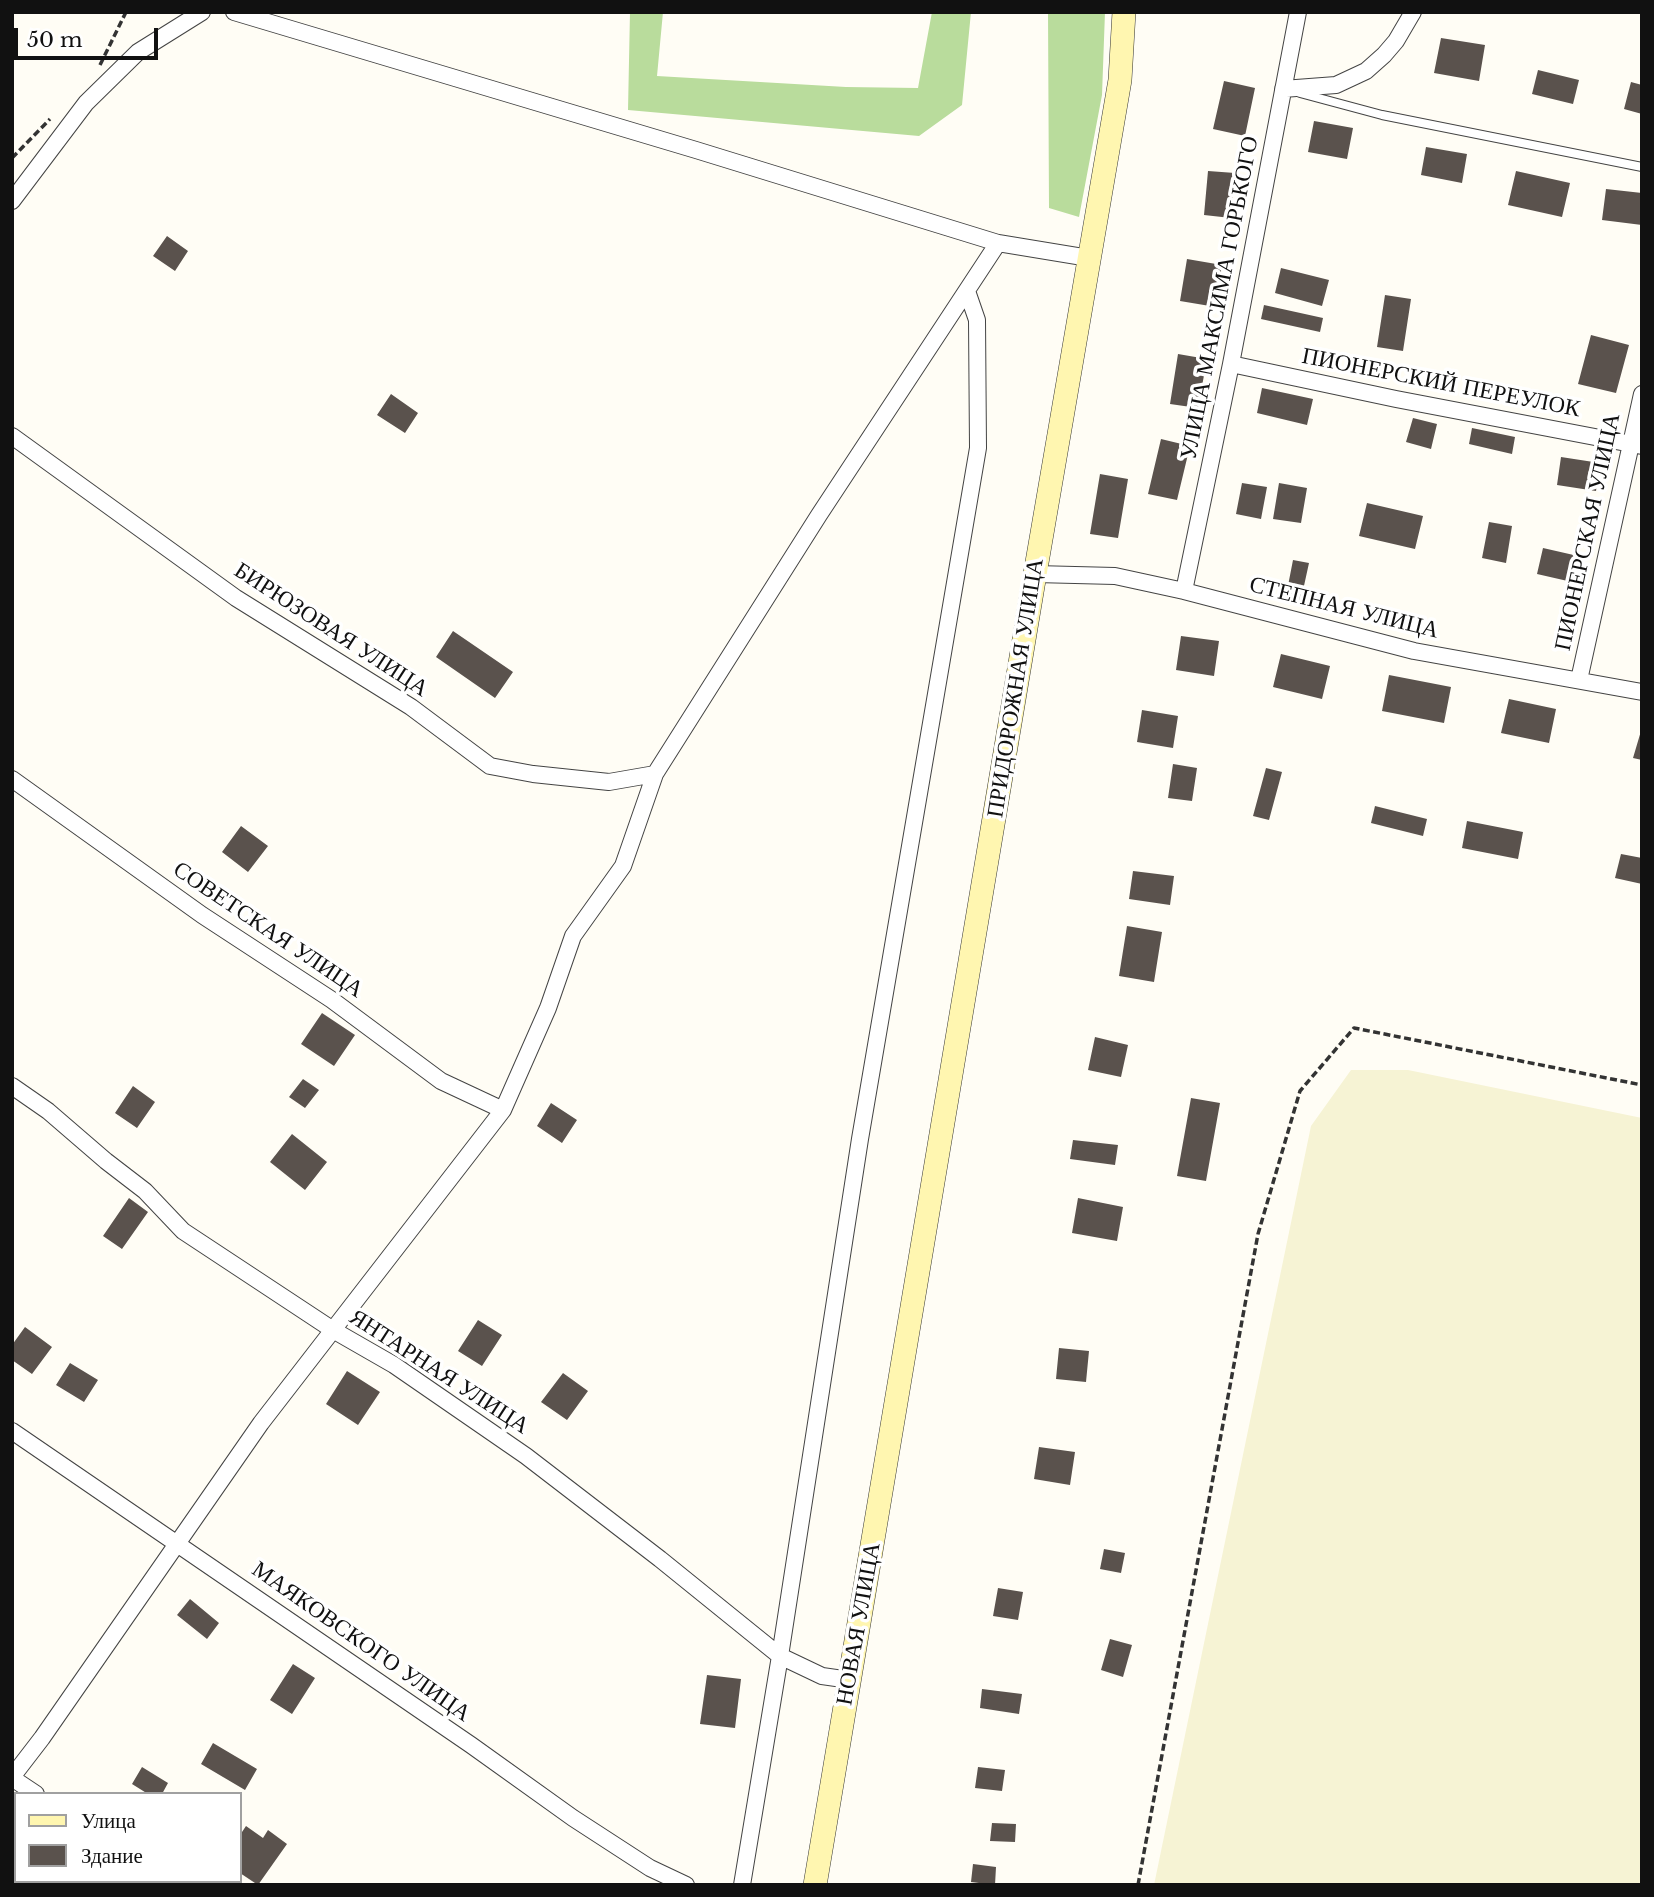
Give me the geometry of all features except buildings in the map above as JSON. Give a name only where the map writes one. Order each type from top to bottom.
[{"type":"street","points":[[12,201],[86,103],[138,52],[202,12]]},
{"type":"street","points":[[234,12],[998,243],[1089,258]]},
{"type":"street","name":"ПРИДОРОЖНАЯ УЛИЦА","points":[[903,1363],[1121,80],[1124,12]]},
{"type":"street","name":"УЛИЦА МАКСИМА ГОРЬКОГО","points":[[1184,591],[1298,12]]},
{"type":"street","points":[[1283,89],[1336,85],[1366,71],[1384,55],[1413,12]]},
{"type":"street","points":[[33,1792],[12,1778],[261,1423],[503,1110],[548,1008],[573,936],[623,866],[655,774],[819,515],[998,243]]},
{"type":"street","points":[[742,1885],[860,1139],[978,448],[976,320],[967,291]]},
{"type":"street","name":"ПИОНЕРСКИЙ ПЕРЕУЛОК","points":[[1231,363],[1396,399],[1636,445]]},
{"type":"street","name":"ПИОНЕРСКАЯ УЛИЦА","points":[[1579,680],[1636,445],[1642,394]]},
{"type":"street","name":"БИРЮЗОВАЯ УЛИЦА","points":[[12,436],[236,598],[411,707],[490,766],[533,774],[609,782],[655,774]]},
{"type":"street","name":"СТЕПНАЯ УЛИЦА","points":[[1035,574],[1115,576],[1184,591],[1414,651],[1642,692]]},
{"type":"street","name":"СОВЕТСКАЯ УЛИЦА","points":[[12,779],[202,915],[332,1000],[441,1081],[503,1110]]},
{"type":"street","name":"ЯНТАРНАЯ УЛИЦА","points":[[12,1086],[48,1111],[145,1191],[183,1231],[333,1330],[394,1365],[526,1456],[780,1656],[822,1676],[850,1680]]},
{"type":"street","name":"НОВАЯ УЛИЦА","points":[[815,1885],[903,1363]]},
{"type":"street","name":"МАЯКОВСКОГО УЛИЦА","points":[[12,1432],[573,1818],[650,1868],[686,1885]]},
{"type":"lane","points":[[1283,89],[1382,115],[1642,167]]},
{"type":"path","points":[[1138,1885],[1258,1234],[1300,1091],[1354,1028],[1642,1085]]},
{"type":"shaded area","points":[[1351,1070],[1408,1070],[1642,1118],[1642,1885],[1154,1885],[1311,1126]]},
{"type":"green space","points":[[630,12],[663,12],[657,76],[846,87],[918,88],[932,12],[971,12],[962,105],[919,136],[628,110]]},
{"type":"green space","points":[[1048,12],[1105,12],[1102,95],[1079,217],[1049,208]]}]
